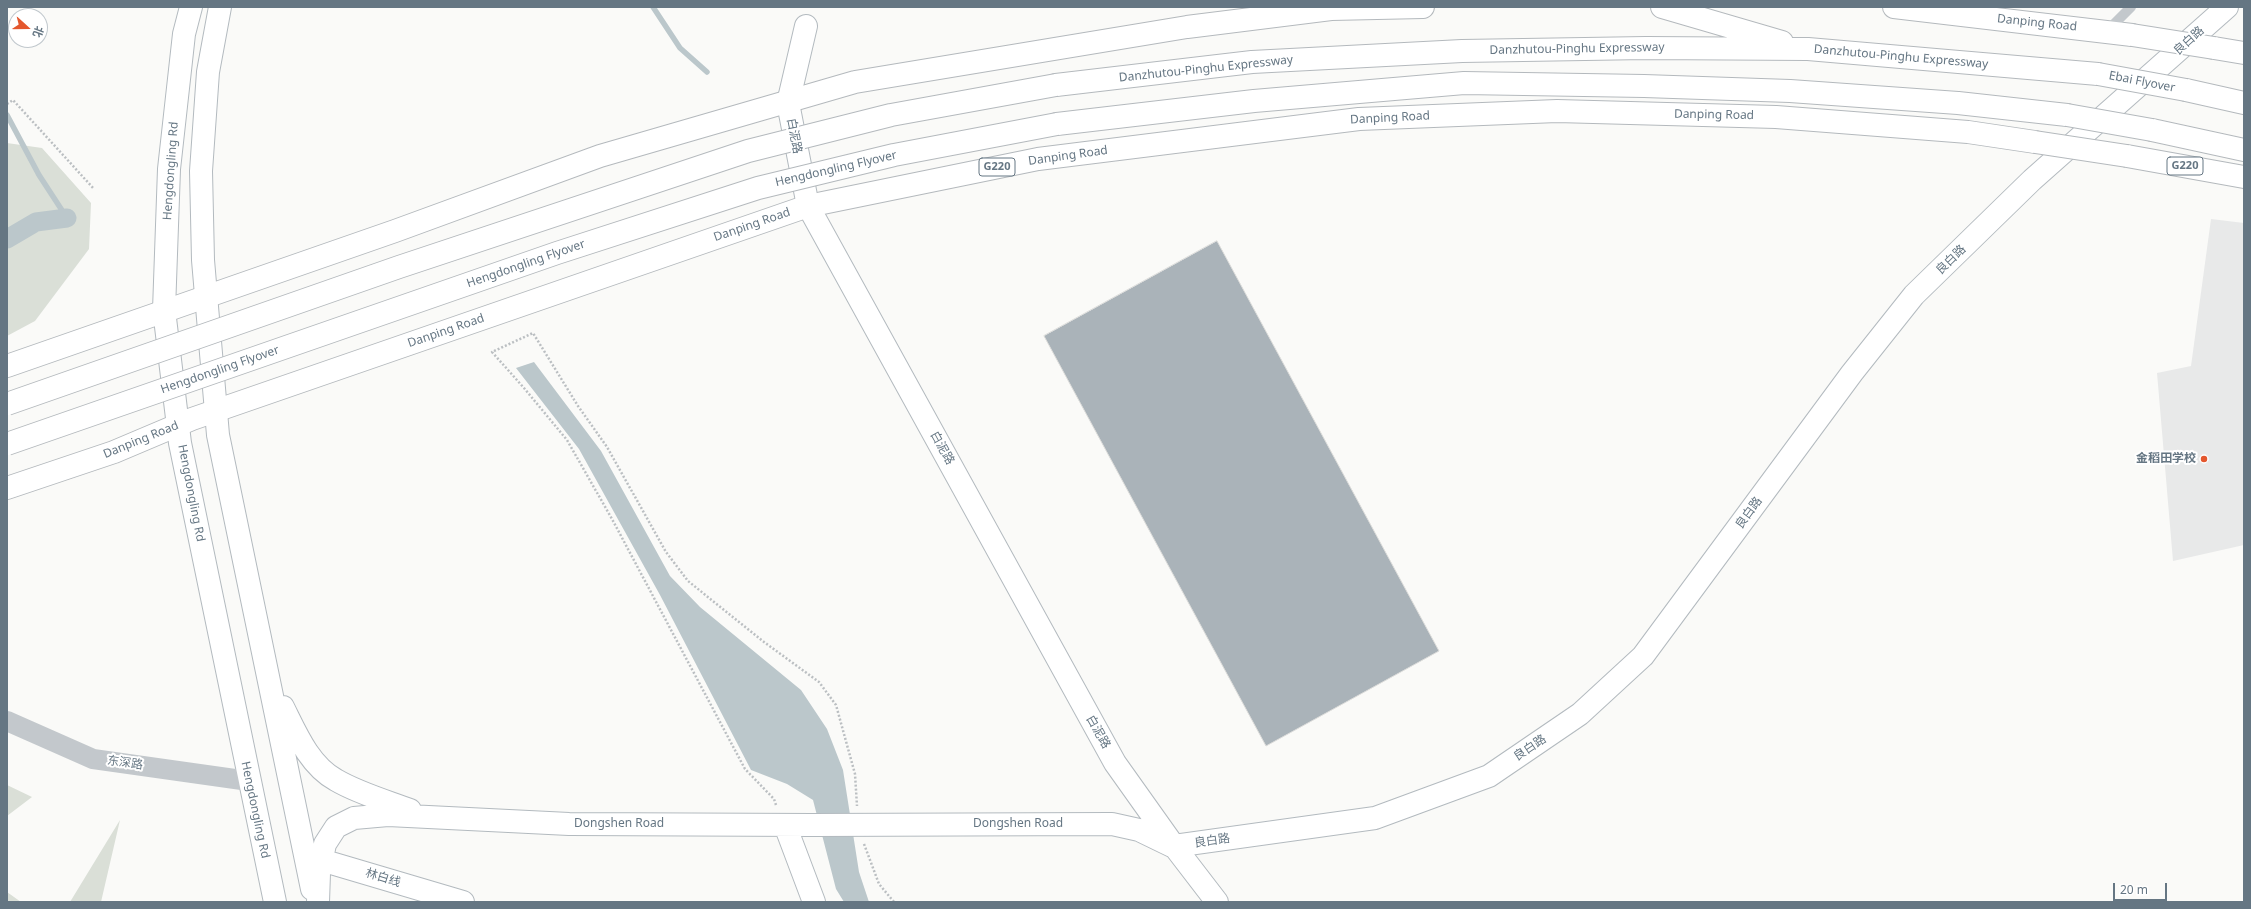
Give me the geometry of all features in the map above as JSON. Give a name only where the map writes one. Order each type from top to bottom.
[{"type":"main road","name":"Hengdongling Rd","points":[[191,7],[184,34],[169,169],[164,310],[178,425],[249,781],[275,902]]},
{"type":"main road","points":[[220,7],[208,72],[201,171],[203,260],[218,435],[270,682],[313,856],[314,902]]},
{"type":"main road","points":[[7,366],[206,295],[395,231],[600,156],[732,116],[788,103],[855,82],[1187,27],[1331,9],[1423,7]]},
{"type":"main road","points":[[1662,7],[1808,49]]},
{"type":"main road","name":"Danping Road","points":[[1894,7],[2132,34],[2244,53]]},
{"type":"main road","name":"良白路","points":[[1174,846],[1375,818],[1489,776],[1580,714],[1644,656],[1852,373],[1914,295],[2032,180],[2227,7]]},
{"type":"main road","name":"白泥路","points":[[806,26],[788,103],[808,206],[1115,763],[1174,846],[1217,902]]},
{"type":"main road","name":"Danzhutou-Pinghu Expressway","points":[[7,404],[399,267],[748,150],[891,115],[1056,85],[1252,62],[1462,51],[1646,48],[1808,49],[2098,74]]},
{"type":"main road","name":"Ebai Flyover","points":[[2098,74],[2186,90],[2244,103]]},
{"type":"main road","name":"Hengdongling Flyover","points":[[7,444],[557,253],[758,188],[894,155],[1057,124],[1254,101],[1464,83],[1644,86],[1790,91]]},
{"type":"main road","points":[[1655,113],[1790,91],[1958,102],[2067,115],[2152,130],[2244,150]]},
{"type":"main road","name":"Danping Road","points":[[7,488],[114,452],[216,411],[808,206],[1038,159],[1359,119],[1557,111],[1776,116],[1968,132],[2127,156],[2244,177]]},
{"type":"main road","name":"Dongshen Road","points":[[270,682],[303,747],[316,763],[335,780],[424,816]]},
{"type":"main road","name":"Dongshen Road","points":[[318,902],[313,856],[325,844],[336,827],[354,818],[388,815],[569,824],[1112,824],[1139,830],[1174,846]]},
{"type":"main road","points":[[785,825],[814,902]]},
{"type":"main road","name":"林白线","points":[[313,856],[463,902]]},
{"type":"street","name":"东深路","points":[[7,721],[93,759],[249,781]]},
{"type":"lane","points":[[2107,31],[2131,7]]},
{"type":"path","points":[[7,104],[13,100],[94,189]]},
{"type":"path","points":[[785,825],[774,799],[744,769],[612,519],[567,440],[492,352],[533,333],[578,406],[607,447],[666,552],[688,581],[764,642],[819,682],[836,705],[847,738],[854,774],[859,824],[879,884],[894,902]]},
{"type":"shaded area","points":[[7,143],[42,148],[91,203],[89,249],[35,321],[7,336]]},
{"type":"shaded area","name":"金稻田学校","points":[[2211,219],[2244,223],[2244,545],[2173,561],[2157,373],[2191,366]]},
{"type":"shaded area","points":[[534,362],[601,451],[670,576],[700,607],[801,690],[827,729],[843,770],[859,872],[869,902],[844,902],[836,889],[813,800],[787,784],[751,770],[660,595],[579,449],[516,368]]},
{"type":"shaded area","points":[[7,785],[32,797],[7,816]]},
{"type":"shaded area","points":[[120,820],[101,902],[70,902]]},
{"type":"shaded area","points":[[7,892],[21,902],[7,902]]},
{"type":"building","points":[[1217,241],[1439,651],[1266,746],[1044,336]]},
{"type":"waterway","points":[[653,7],[680,48],[707,72]]},
{"type":"waterway","points":[[7,115],[39,175],[67,218]]},
{"type":"waterway","points":[[7,239],[36,222],[67,218]]},
{"type":"place","name":"金稻田学校","points":[[2204,459]]}]
